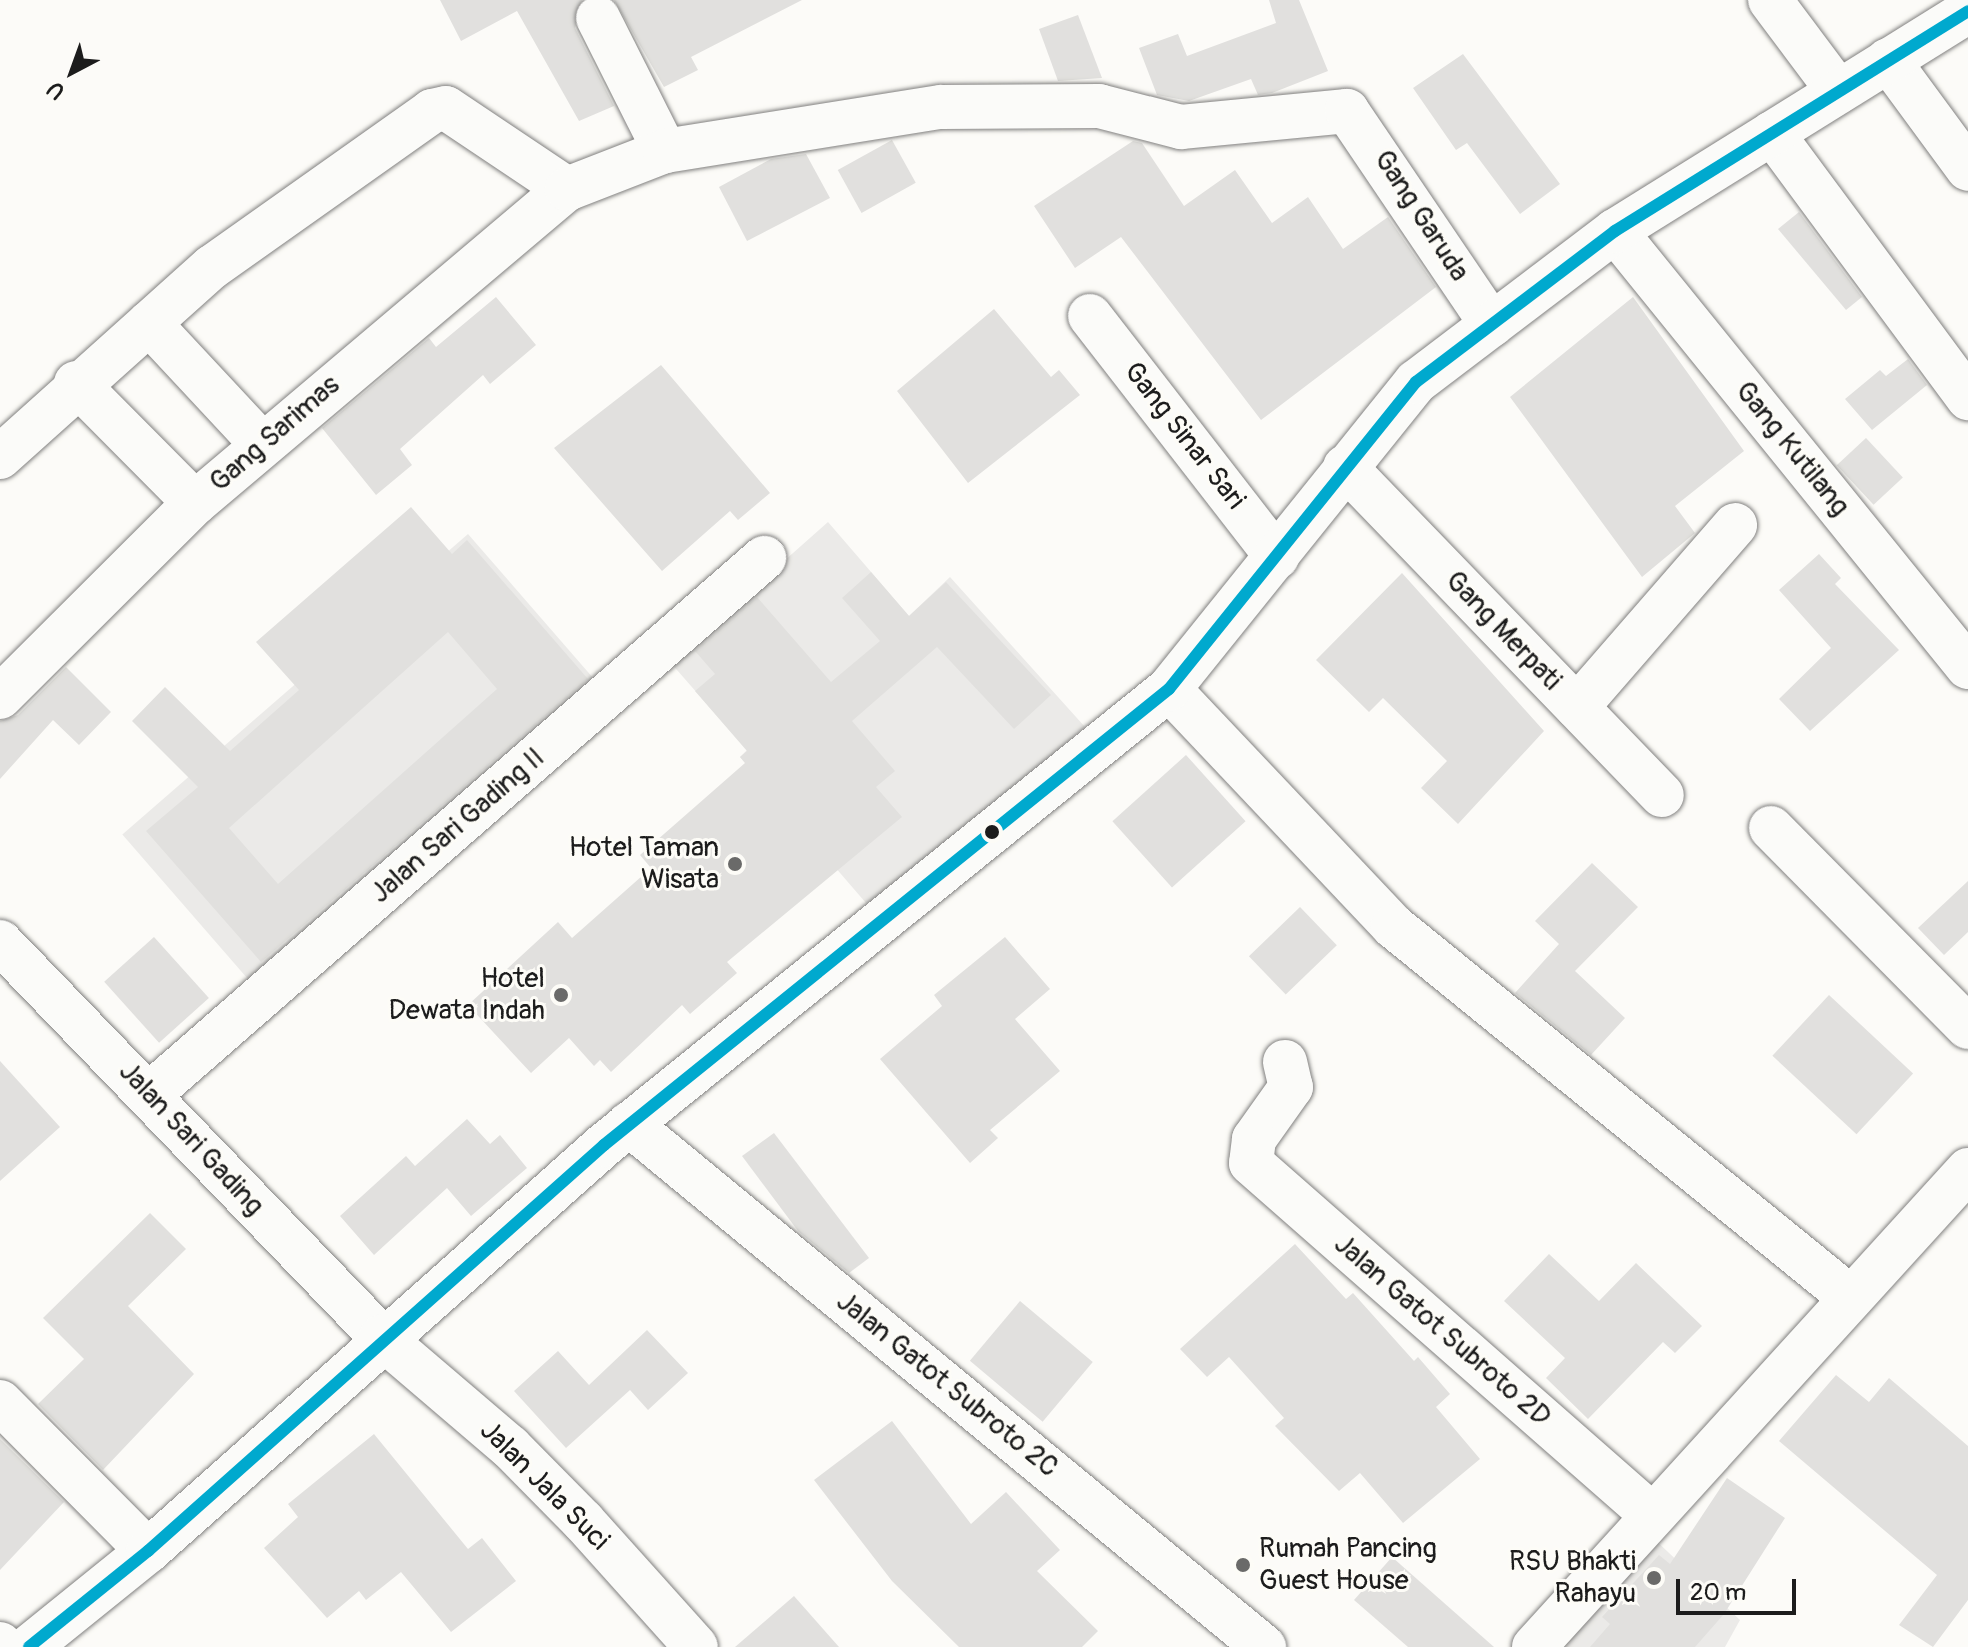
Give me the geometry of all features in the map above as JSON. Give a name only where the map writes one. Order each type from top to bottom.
[{"type":"street","points":[[1770,0],[1838,91]]},
{"type":"street","points":[[29,1647],[148,1551],[381,1337],[629,1124],[1169,689],[1416,382],[1615,231],[1968,11]]},
{"type":"street","points":[[598,18],[665,151]]},
{"type":"street","points":[[1888,60],[1968,169]]},
{"type":"street","name":"Gang Sarimas","points":[[0,697],[195,503],[567,189],[665,151],[941,107],[1099,106],[1181,127],[1347,111]]},
{"type":"street","points":[[0,457],[76,383],[212,267],[432,111],[446,108],[567,189]]},
{"type":"street","name":"Gang Garuda","points":[[1347,111],[1492,325]]},
{"type":"street","points":[[1772,133],[1968,398]]},
{"type":"street","name":"Gang Kutilang","points":[[1615,231],[1968,667]]},
{"type":"street","name":"Gang Sinar Sari","points":[[1090,316],[1277,557]]},
{"type":"street","points":[[149,323],[262,444]]},
{"type":"street","points":[[76,383],[195,503]]},
{"type":"street","name":"Gang Merpati","points":[[1345,467],[1662,795]]},
{"type":"street","points":[[1577,707],[1735,525]]},
{"type":"street","name":"Jalan Sari Gading II","points":[[151,1093],[764,558]]},
{"type":"street","points":[[1169,689],[1393,926],[1851,1298]]},
{"type":"street","points":[[1771,828],[1968,1027]]},
{"type":"street","name":"Jalan Sari Gading","points":[[0,942],[151,1093],[381,1337]]},
{"type":"street","name":"Jalan Gatot Subroto 2D","points":[[1285,1062],[1287,1098],[1254,1139],[1250,1156],[1258,1170],[1652,1515]]},
{"type":"street","name":"Jalan Gatot Subroto 2C","points":[[629,1124],[1264,1647]]},
{"type":"street","points":[[1534,1647],[1968,1170]]},
{"type":"street","name":"Jalan Jala Suci","points":[[381,1337],[510,1447],[696,1647]]},
{"type":"street","points":[[0,1402],[148,1551]]},
{"type":"shaded area","points":[[828,522],[909,616],[950,577],[1085,727],[872,910],[740,757],[747,750],[670,662]]},
{"type":"shaded area","points":[[468,534],[600,686],[254,986],[122,834]]},
{"type":"shaded area","name":"RSU Bhakti Rahayu","points":[[1650,1535],[1740,1620],[1725,1647],[1553,1647]]},
{"type":"building","points":[[440,0],[582,0],[575,28],[614,106],[579,121],[517,11],[461,41]]},
{"type":"building","points":[[614,0],[802,0],[691,57],[698,70],[664,87]]},
{"type":"building","points":[[1269,0],[1299,0],[1328,71],[1272,93],[1258,95],[1251,79],[1189,101],[1157,95],[1139,48],[1178,34],[1187,56],[1276,23]]},
{"type":"building","points":[[1078,15],[1102,78],[1058,81],[1039,29]]},
{"type":"building","points":[[1463,54],[1560,184],[1520,214],[1467,143],[1456,150],[1413,88]]},
{"type":"building","points":[[892,140],[916,183],[862,213],[838,170]]},
{"type":"building","points":[[1133,141],[1142,143],[1184,206],[1235,170],[1272,223],[1308,197],[1343,249],[1388,217],[1436,287],[1261,420],[1121,237],[1075,268],[1034,206]]},
{"type":"building","points":[[806,154],[830,198],[747,241],[719,187],[771,159]]},
{"type":"building","points":[[1799,212],[1862,297],[1846,310],[1778,229]]},
{"type":"building","points":[[496,297],[536,345],[490,384],[483,375],[400,449],[412,465],[376,495],[322,428],[429,338],[436,347]]},
{"type":"building","points":[[1633,297],[1744,451],[1675,506],[1695,533],[1642,577],[1510,397]]},
{"type":"building","points":[[994,309],[1051,377],[1059,370],[1080,395],[968,483],[897,391]]},
{"type":"building","points":[[1908,359],[1927,385],[1872,430],[1845,399],[1880,370],[1886,376]]},
{"type":"building","points":[[661,365],[770,493],[738,520],[730,511],[662,571],[554,448]]},
{"type":"building","points":[[1866,438],[1903,477],[1874,505],[1837,465]]},
{"type":"building","points":[[411,507],[452,554],[467,540],[588,679],[261,962],[146,831],[198,787],[132,721],[165,687],[230,751],[299,690],[256,642]],"holes":[[[448,632],[497,689],[278,884],[229,828]]]},
{"type":"building","points":[[1819,554],[1841,578],[1835,584],[1899,650],[1810,731],[1779,699],[1831,648],[1779,590]]},
{"type":"building","points":[[871,572],[909,616],[946,582],[1051,695],[1014,729],[937,647],[852,721],[895,771],[876,787],[902,817],[727,962],[737,973],[690,1014],[682,1005],[611,1072],[600,1060],[594,1066],[569,1038],[531,1073],[468,1005],[558,922],[572,938],[651,868],[640,855],[745,763],[740,757],[747,751],[695,691],[715,674],[695,651],[757,597],[831,682],[880,641],[842,598]]},
{"type":"building","points":[[1402,573],[1544,731],[1458,824],[1421,788],[1447,761],[1383,698],[1369,712],[1316,660]]},
{"type":"building","points":[[66,667],[111,712],[79,745],[53,720],[0,779],[0,721],[18,715]]},
{"type":"building","points":[[1186,755],[1246,821],[1172,887],[1112,821]]},
{"type":"building","points":[[1592,863],[1638,907],[1575,971],[1625,1018],[1591,1055],[1515,993],[1559,944],[1535,921]]},
{"type":"building","points":[[1968,881],[1968,932],[1944,955],[1918,928]]},
{"type":"building","points":[[1300,907],[1337,945],[1286,994],[1249,956]]},
{"type":"building","points":[[154,937],[209,998],[159,1043],[104,982]]},
{"type":"building","points":[[1005,937],[1050,989],[1015,1019],[1060,1071],[990,1130],[998,1138],[970,1163],[880,1059],[942,1006],[934,995]]},
{"type":"building","points":[[1829,995],[1913,1073],[1856,1134],[1772,1056]]},
{"type":"building","points":[[0,1061],[60,1127],[0,1181]]},
{"type":"building","points":[[467,1119],[490,1144],[500,1135],[527,1168],[471,1216],[447,1188],[374,1255],[340,1216],[406,1156],[415,1166]]},
{"type":"building","points":[[774,1133],[869,1258],[849,1273],[798,1231],[742,1156]]},
{"type":"building","points":[[150,1213],[186,1249],[128,1306],[194,1374],[103,1470],[38,1404],[84,1359],[43,1318]]},
{"type":"building","points":[[1295,1244],[1346,1299],[1353,1293],[1414,1361],[1418,1357],[1450,1394],[1436,1407],[1480,1459],[1403,1523],[1360,1473],[1339,1491],[1275,1426],[1284,1418],[1229,1357],[1207,1377],[1180,1349]]},
{"type":"building","points":[[1549,1254],[1599,1301],[1636,1263],[1702,1326],[1675,1353],[1663,1342],[1588,1419],[1546,1378],[1565,1358],[1504,1301]]},
{"type":"building","points":[[1020,1301],[1093,1362],[1043,1422],[970,1361]]},
{"type":"building","points":[[647,1330],[688,1373],[648,1410],[630,1390],[566,1448],[514,1391],[558,1351],[589,1385]]},
{"type":"building","points":[[1836,1375],[1869,1402],[1889,1378],[1968,1446],[1968,1600],[1933,1647],[1899,1625],[1937,1575],[1779,1441]]},
{"type":"building","points":[[892,1421],[971,1524],[1006,1492],[1060,1550],[1037,1571],[1098,1631],[1082,1647],[959,1647],[892,1581],[814,1480]]},
{"type":"building","points":[[374,1434],[468,1549],[482,1538],[516,1581],[451,1632],[401,1572],[366,1600],[359,1591],[327,1618],[264,1548],[298,1517],[288,1504]]},
{"type":"building","points":[[0,1439],[64,1502],[0,1570]]},
{"type":"building","points":[[1727,1478],[1785,1518],[1724,1614],[1695,1647],[1590,1647],[1610,1624],[1602,1617],[1659,1555],[1670,1564]]},
{"type":"building","points":[[1392,1557],[1494,1647],[1408,1647],[1354,1600]]},
{"type":"building","points":[[794,1596],[839,1647],[735,1647]]},
{"type":"transit line","points":[[29,1647],[148,1551],[604,1145],[1169,689],[1416,382],[1615,231],[1968,11]]},
{"type":"place","name":"Hotel Taman Wisata","points":[[735,864]]},
{"type":"place","name":"Hotel Dewata Indah","points":[[561,995]]},
{"type":"place","name":"Rumah Pancing Guest House","points":[[1243,1565]]},
{"type":"place","name":"RSU Bhakti Rahayu","points":[[1654,1578]]}]
